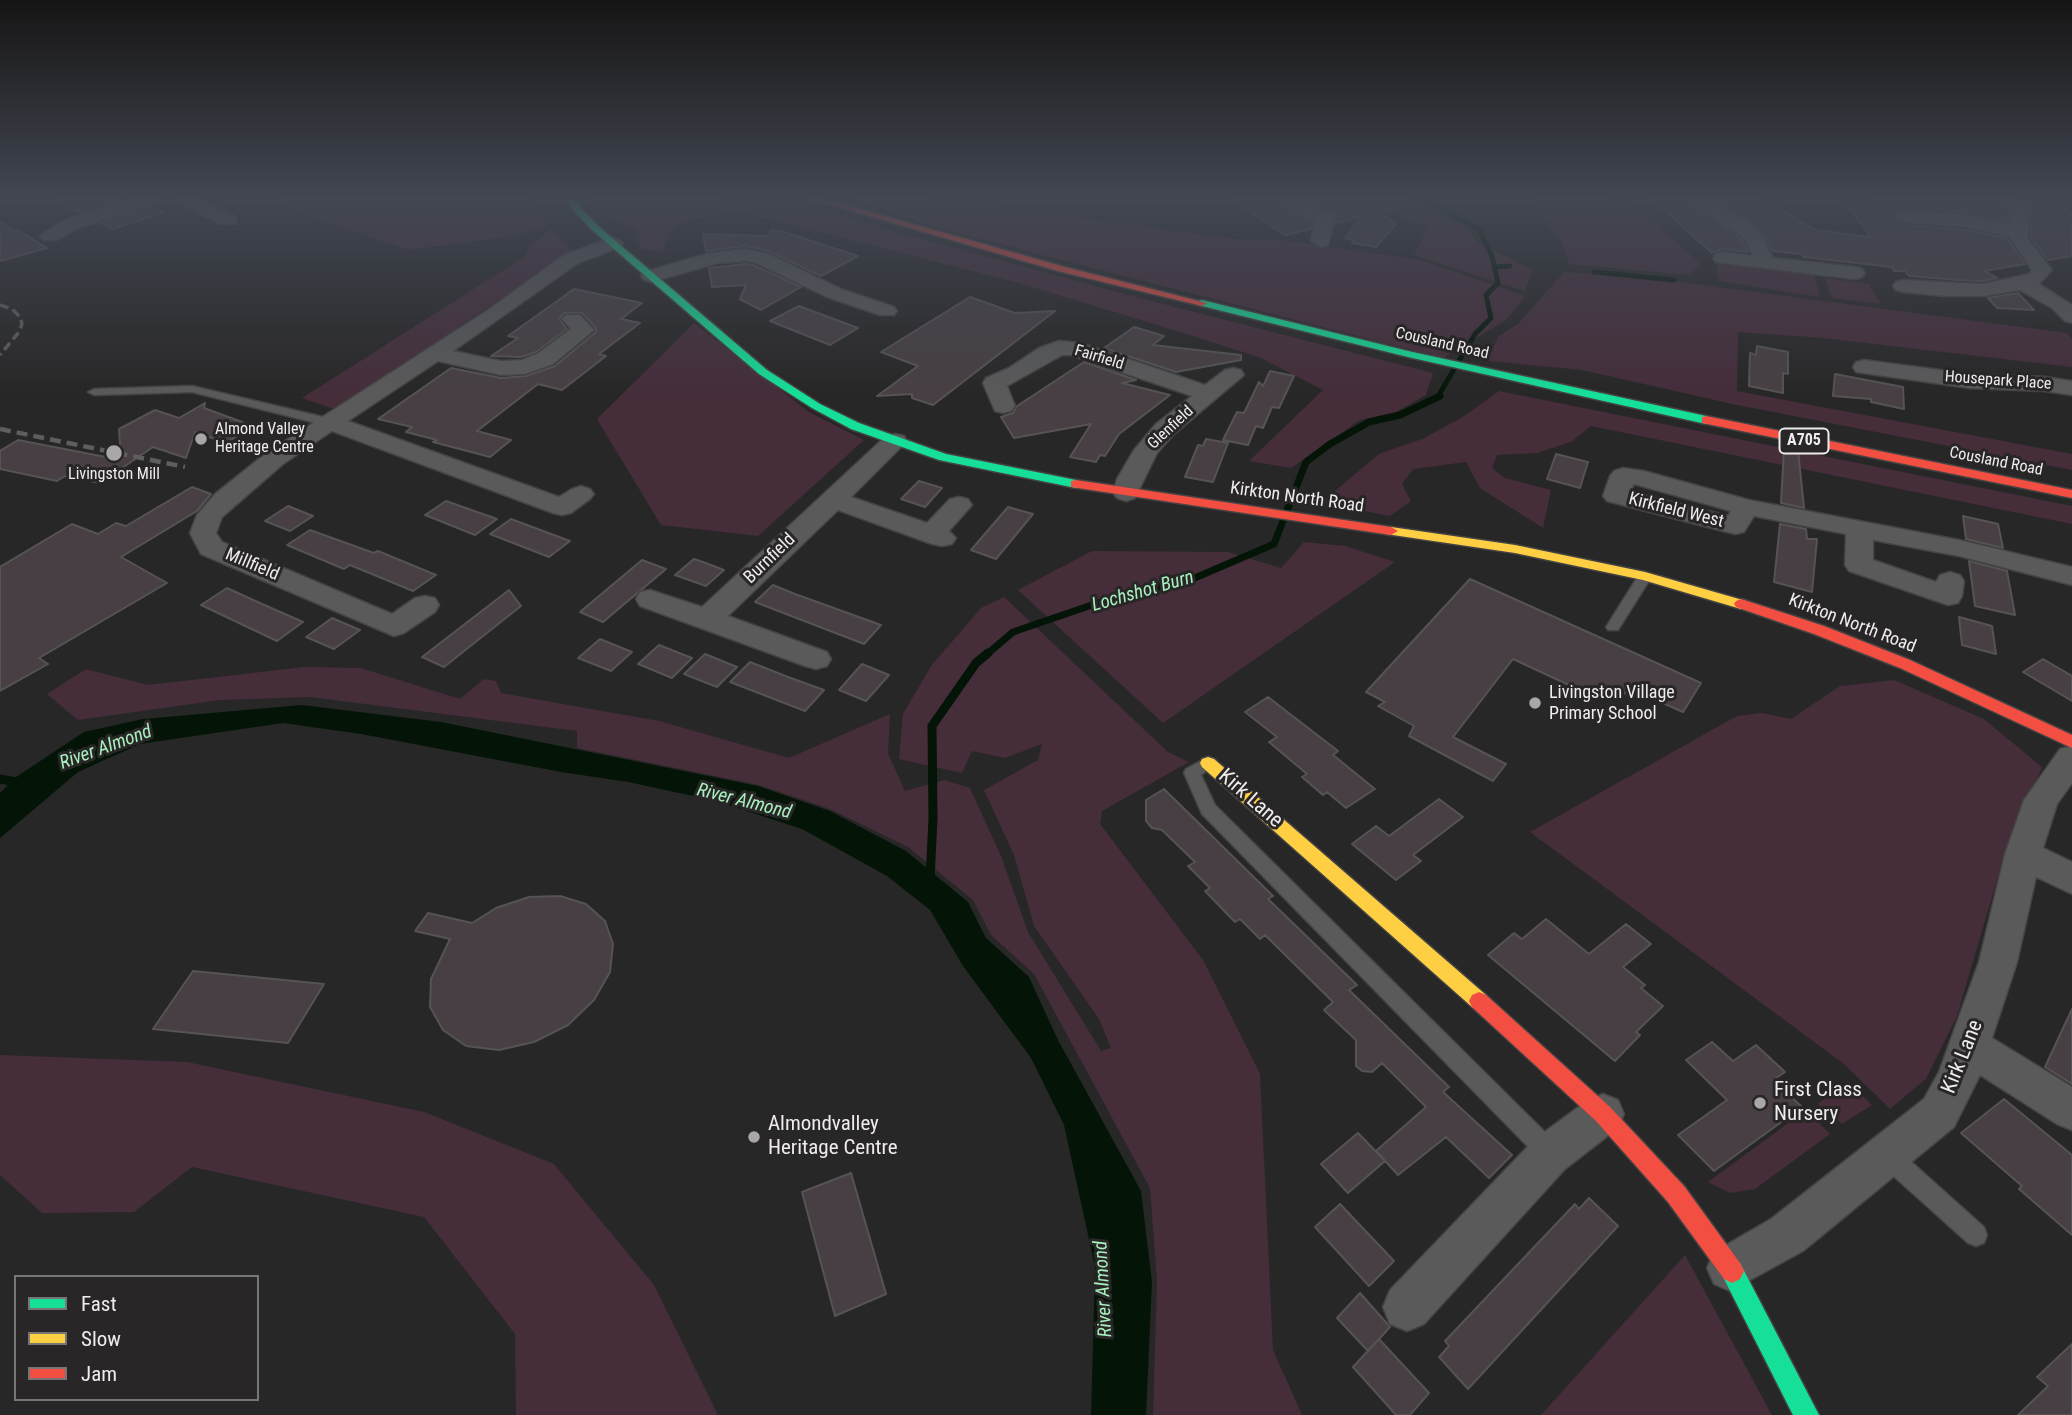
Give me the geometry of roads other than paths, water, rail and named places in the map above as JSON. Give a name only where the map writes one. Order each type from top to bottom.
[{"type":"main road","name":"Kirkton North Road","points":[[637,264],[763,372],[816,406],[855,426],[943,457],[1012,473],[1126,493],[1527,551],[1645,576],[1706,592],[1819,630],[1905,664],[2072,742]]},
{"type":"main road","name":"Cousland Road","points":[[1044,264],[1537,384],[2072,495]]},
{"type":"main road","name":"Kirk Lane","points":[[1208,763],[1438,964],[1603,1114],[1676,1194],[1730,1268],[1806,1415]]},
{"type":"street","name":"Millfield","points":[[425,605],[394,626],[211,548],[203,533],[210,515],[224,499],[274,459],[436,354],[564,264]]},
{"type":"street","points":[[651,276],[693,264]]},
{"type":"street","points":[[775,264],[834,293],[887,311]]},
{"type":"street","points":[[1775,264],[1855,273]]},
{"type":"street","points":[[1903,286],[1983,290],[2036,278],[2042,270],[2037,264]]},
{"type":"street","points":[[2023,283],[2059,304],[2072,317]]},
{"type":"street","points":[[859,302],[878,290]]},
{"type":"street","points":[[1945,290],[1960,310]]},
{"type":"street","points":[[436,354],[501,368],[525,367],[545,359],[583,330],[573,319]]},
{"type":"street","name":"Fairfield","points":[[994,383],[1017,373],[1047,353],[1059,348],[1073,348],[1208,394]]},
{"type":"street","name":"Housepark Place","points":[[1864,367],[1921,368],[1970,381],[2045,384],[2072,388]]},
{"type":"street","points":[[968,375],[994,383],[1003,406]]},
{"type":"street","name":"Glenfield","points":[[1126,493],[1130,479],[1146,450],[1166,429],[1233,375]]},
{"type":"street","points":[[332,423],[562,507],[581,494]]},
{"type":"street","name":"Burnfield","points":[[707,619],[895,441]]},
{"type":"street","points":[[833,499],[937,536],[959,505]]},
{"type":"street","name":"Kirkfield West","points":[[1746,507],[1959,548],[2072,576]]},
{"type":"street","points":[[1860,529],[1857,573],[1948,596],[1950,581]]},
{"type":"street","points":[[650,599],[816,659]]},
{"type":"street","name":"Kirk Lane","points":[[1730,1268],[1787,1235],[1939,1112],[1957,1081],[1997,962],[2023,854],[2041,800],[2072,758]]},
{"type":"street","points":[[2023,854],[2072,878]]},
{"type":"street","points":[[1969,1046],[2072,1110]]},
{"type":"street","points":[[1407,1307],[1550,1154],[1603,1114]]},
{"type":"lane","points":[[94,392],[192,389],[332,423]]},
{"type":"lane","points":[[1613,626],[1645,576]]},
{"type":"lane","name":"Kirk Lane","points":[[1208,763],[1192,773],[1208,809],[1251,855],[1475,1075],[1550,1154]]},
{"type":"lane","points":[[1886,1154],[1976,1235]]},
{"type":"water","name":"River Almond","points":[[302,705],[441,722],[758,786],[830,811],[906,851],[968,902],[986,938],[1029,977],[1058,1040],[1141,1191],[1152,1282],[1146,1415],[1091,1415],[1095,1267],[1064,1125],[1031,1058],[963,966],[930,910],[887,876],[802,829],[716,801],[628,782],[361,734],[283,723],[140,744],[78,772],[0,838],[0,793],[16,777],[84,732],[143,719]]},
{"type":"waterway","name":"Lochshot Burn","points":[[1437,397],[1475,334],[1491,318],[1486,295],[1498,283],[1494,264]]},
{"type":"waterway","points":[[1495,267],[1510,266]]},
{"type":"waterway","points":[[1594,272],[1674,280]]},
{"type":"waterway","name":"Lochshot Burn","points":[[986,655],[1013,632],[1118,596],[1190,580],[1274,544],[1306,462],[1330,444],[1369,422],[1400,415],[1437,397]]},
{"type":"waterway","name":"Lochshot Burn","points":[[930,880],[933,818],[932,726],[976,663],[988,653]]},
{"type":"waterway","points":[[0,779],[21,783]]},
{"type":"railway","points":[[0,305],[12,309],[20,317],[22,324],[19,332],[0,355]]},
{"type":"railway","points":[[0,429],[185,467]]},
{"type":"place","name":"Almond Valley Heritage Centre","points":[[201,439]]},
{"type":"place","name":"Livingston Mill","points":[[114,453]]},
{"type":"place","name":"Livingston Village Primary School","points":[[1535,703]]},
{"type":"place","name":"First Class Nursery","points":[[1760,1103]]},
{"type":"place","name":"Almondvalley Heritage Centre","points":[[754,1137]]}]
